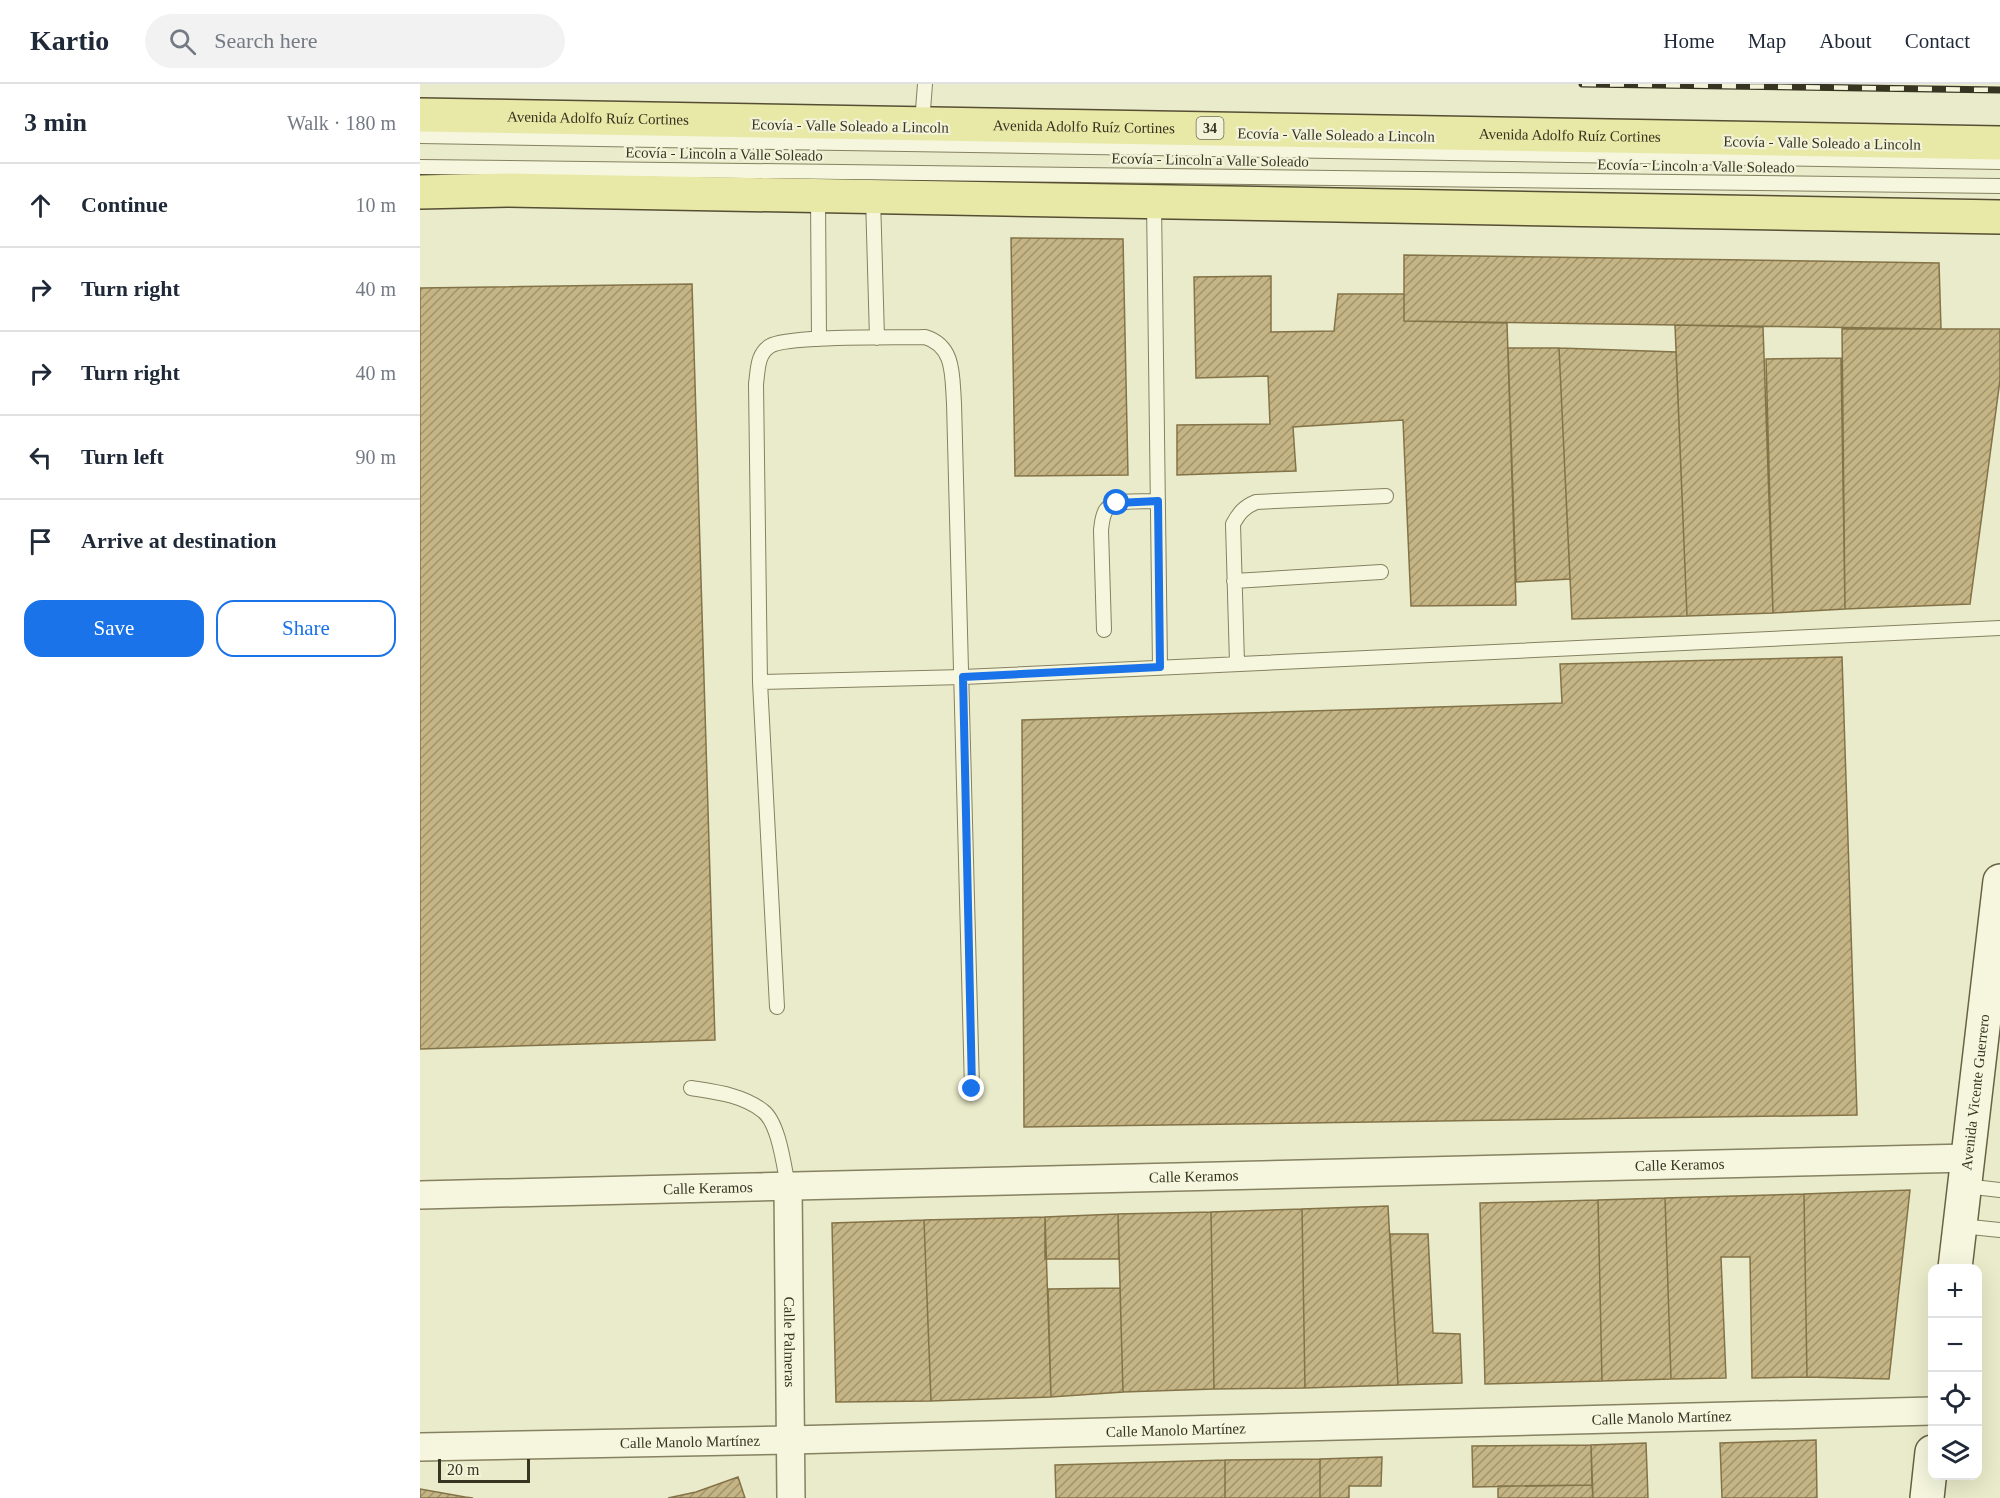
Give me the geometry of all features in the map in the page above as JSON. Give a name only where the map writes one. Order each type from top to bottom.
[{"type":"main road","name":"Avenida Adolfo Ruíz Cortines","points":[[420,115],[2000,143]]},
{"type":"main road","points":[[420,192],[508,190],[2000,217]]},
{"type":"main road","name":"Avenida Vicente Guerrero","points":[[1956,1264],[2000,881]]},
{"type":"main road","points":[[1927,1498],[1929,1480]]},
{"type":"street","name":"Calle Keramos","points":[[420,1195],[788,1186],[1967,1172]]},
{"type":"street","name":"Calle Palmeras","points":[[788,1186],[791,1498]]},
{"type":"street","name":"Calle Manolo Martínez","points":[[420,1448],[1928,1411]]},
{"type":"lane","points":[[922,123],[925,84]]},
{"type":"lane","name":"Ecovía - Valle Soleado a Lincoln","points":[[420,136],[2000,162]]},
{"type":"lane","name":"Ecovía - Lincoln a Valle Soleado","points":[[420,167],[2000,186]]},
{"type":"lane","points":[[818,196],[819,339]]},
{"type":"lane","points":[[873,197],[877,338]]},
{"type":"lane","points":[[1154,202],[1160,667]]},
{"type":"lane","points":[[777,1007],[760,682],[756,384],[759,362],[771,345],[779,342],[924,337],[935,340],[947,353],[951,367],[954,403],[963,677],[972,1089]]},
{"type":"lane","points":[[1237,663],[1233,525],[1239,513],[1256,502],[1386,495]]},
{"type":"lane","points":[[1104,630],[1103,517],[1107,508],[1117,503],[1158,501]]},
{"type":"lane","points":[[1234,581],[1380,572]]},
{"type":"lane","points":[[760,682],[963,677],[2000,628]]},
{"type":"lane","points":[[692,1088],[732,1095],[765,1112],[780,1141],[788,1186]]},
{"type":"lane","points":[[1967,1172],[2000,1191]]},
{"type":"lane","points":[[1961,1226],[2000,1230]]},
{"type":"building","points":[[1011,238],[1123,239],[1128,475],[1015,476]]},
{"type":"building","points":[[1404,255],[1939,263],[1941,329],[1404,321]]},
{"type":"building","points":[[1271,276],[1271,332],[1334,331],[1338,294],[1404,294],[1404,321],[1507,323],[1516,605],[1411,606],[1403,420],[1293,427],[1296,471],[1177,475],[1177,425],[1270,424],[1268,376],[1196,378],[1194,277]]},
{"type":"building","points":[[692,284],[715,1040],[420,1049],[420,288]]},
{"type":"building","points":[[1675,325],[1763,327],[1773,613],[1687,616]]},
{"type":"building","points":[[1842,329],[2000,329],[2000,380],[1970,604],[1845,609]]},
{"type":"building","points":[[1508,348],[1559,348],[1570,579],[1516,582]]},
{"type":"building","points":[[1559,348],[1676,352],[1687,616],[1572,619]]},
{"type":"building","points":[[1841,358],[1845,609],[1773,613],[1766,359]]},
{"type":"building","points":[[1842,657],[1857,1115],[1024,1127],[1022,720],[1562,703],[1560,664]]},
{"type":"building","points":[[1910,1190],[1889,1379],[1807,1377],[1804,1194]]},
{"type":"building","points":[[1804,1194],[1807,1377],[1752,1378],[1750,1257],[1721,1257],[1726,1378],[1671,1379],[1665,1198]]},
{"type":"building","points":[[1665,1198],[1671,1379],[1602,1381],[1598,1200]]},
{"type":"building","points":[[1598,1200],[1602,1381],[1485,1384],[1480,1203]]},
{"type":"building","points":[[1388,1206],[1398,1385],[1305,1388],[1302,1209]]},
{"type":"building","points":[[1302,1209],[1305,1388],[1214,1389],[1211,1212]]},
{"type":"building","points":[[1211,1212],[1214,1389],[1123,1392],[1118,1214]]},
{"type":"building","points":[[1118,1214],[1119,1259],[1045,1259],[1045,1217]]},
{"type":"building","points":[[1045,1217],[1051,1397],[931,1401],[924,1220]]},
{"type":"building","points":[[924,1220],[931,1401],[836,1402],[832,1223]]},
{"type":"building","points":[[1390,1234],[1428,1234],[1433,1333],[1460,1334],[1462,1383],[1398,1385]]},
{"type":"building","points":[[1120,1288],[1123,1392],[1051,1397],[1048,1289]]},
{"type":"building","points":[[1816,1440],[1817,1498],[1722,1498],[1720,1443]]},
{"type":"building","points":[[1646,1443],[1648,1498],[1593,1498],[1591,1445]]},
{"type":"building","points":[[1591,1445],[1592,1485],[1473,1487],[1472,1446]]},
{"type":"building","points":[[1382,1457],[1381,1486],[1349,1486],[1349,1498],[1320,1498],[1320,1459]]},
{"type":"building","points":[[1320,1459],[1320,1498],[1225,1498],[1225,1460]]},
{"type":"building","points":[[1225,1460],[1225,1498],[1056,1498],[1055,1465]]},
{"type":"building","points":[[738,1477],[745,1498],[668,1498],[696,1492]]},
{"type":"building","points":[[1592,1485],[1593,1498],[1498,1498],[1498,1486]]},
{"type":"building","points":[[420,1489],[465,1497],[473,1498],[420,1498]]},
{"type":"railway","points":[[1582,84],[2000,90]]},
{"type":"route","points":[[972,1089],[963,677],[1160,667],[1158,501],[1117,503]]}]
